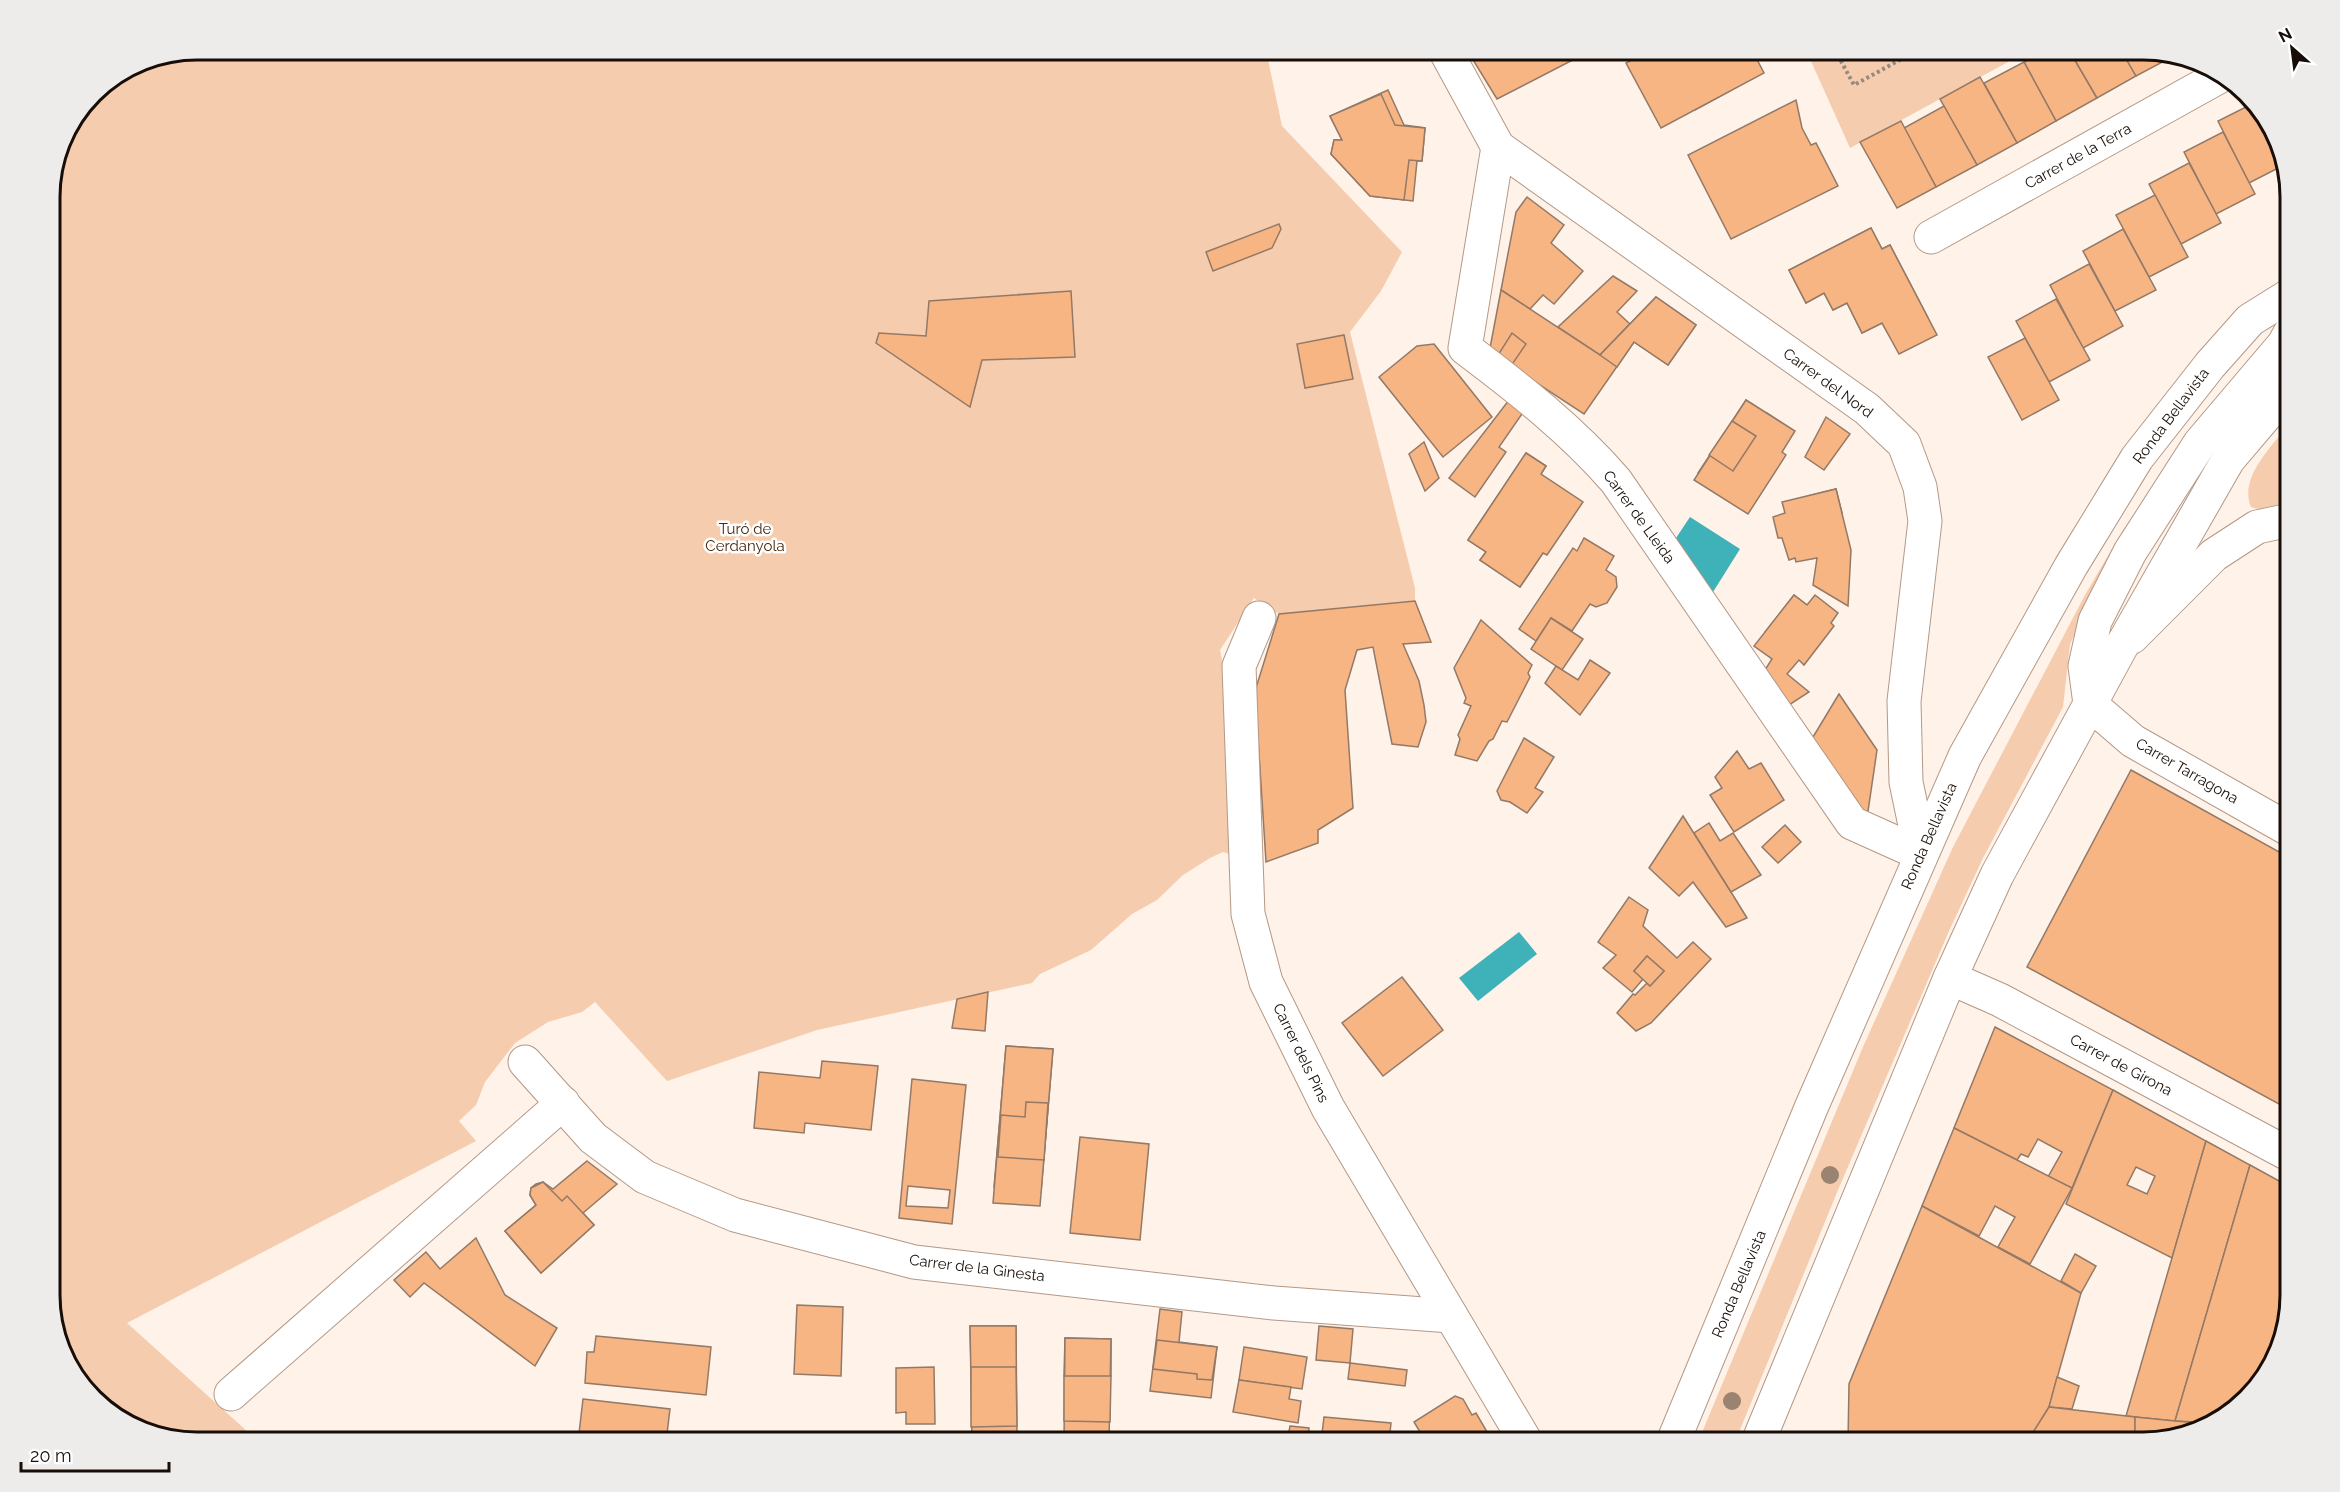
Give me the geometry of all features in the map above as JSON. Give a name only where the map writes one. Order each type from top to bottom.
[{"type":"street","points":[[1450,60],[1498,147]]},
{"type":"street","name":"Carrer de la Terra","points":[[1931,237],[2213,80]]},
{"type":"street","name":"Carrer de Lleida","points":[[1498,147],[1465,348],[1515,386],[1593,455],[1616,481],[1852,823],[1921,854]]},
{"type":"street","name":"Carrer del Nord","points":[[1498,147],[1867,409],[1904,444],[1920,487],[1925,521],[1904,701],[1906,782],[1921,854]]},
{"type":"street","name":"Ronda Bellavista","points":[[1678,1432],[1811,1108],[1965,756],[2071,566],[2137,458],[2210,365],[2250,320],[2280,301]]},
{"type":"street","points":[[2090,704],[2085,666],[2096,621],[2130,552],[2200,443],[2280,349]]},
{"type":"street","points":[[1763,1432],[1950,978],[1997,875],[2120,649],[2228,460],[2280,399]]},
{"type":"street","points":[[2120,649],[2214,555],[2257,527],[2280,522]]},
{"type":"street","name":"Carrer dels Pins","points":[[1258,618],[1239,666],[1248,914],[1266,982],[1329,1108],[1520,1432]]},
{"type":"street","name":"Carrer Tarragona","points":[[2090,704],[2133,741],[2280,824]]},
{"type":"street","name":"Carrer de Girona","points":[[1950,978],[2000,1000],[2280,1150]]},
{"type":"street","name":"Carrer de la Ginesta","points":[[525,1062],[593,1138],[645,1177],[735,1215],[914,1262],[1274,1303],[1451,1316]]},
{"type":"street","points":[[231,1394],[563,1103]]},
{"type":"path","points":[[1840,60],[1854,85],[1900,60]]},
{"type":"green space","name":"Turó de Cerdanyola","points":[[188,60],[1268,60],[1282,126],[1402,252],[1381,291],[1350,332],[1415,588],[1415,601],[1279,614],[1254,598],[1220,650],[1230,701],[1237,856],[1223,852],[1210,858],[1183,875],[1157,900],[1132,914],[1091,950],[1040,974],[1032,983],[817,1030],[667,1081],[595,1002],[582,1012],[548,1022],[515,1043],[485,1082],[476,1105],[459,1121],[476,1141],[127,1323],[248,1432],[188,1432],[170,1429],[153,1425],[121,1409],[100,1392],[78,1363],[70,1347],[60,1304],[60,188],[70,145],[94,107],[114,88],[145,70]]},
{"type":"green space","points":[[1810,60],[2012,60],[1850,148]]},
{"type":"green space","points":[[2208,409],[2091,599],[2070,644],[2063,707],[1983,858],[1949,931],[1838,1190],[1739,1432],[1702,1432],[1863,1047],[1953,847],[2085,595],[2123,530]]},
{"type":"green space","points":[[2280,435],[2280,506],[2262,510],[2251,507],[2248,496],[2249,484],[2267,451]]},
{"type":"water","points":[[1690,517],[1740,549],[1713,592],[1676,538]]},
{"type":"water","points":[[1519,932],[1537,954],[1478,1001],[1459,978]]},
{"type":"building","points":[[1473,60],[1573,60],[1497,99]]},
{"type":"building","points":[[1632,60],[1757,60],[1764,73],[1661,128],[1626,63]]},
{"type":"building","points":[[1635,60],[1728,60],[1714,67],[1728,92],[1695,110],[1680,80],[1653,95]]},
{"type":"building","points":[[2028,60],[2075,60],[2097,98],[2056,121],[2024,62]]},
{"type":"building","points":[[2075,60],[2127,60],[2136,76],[2097,98]]},
{"type":"building","points":[[2127,60],[2163,62],[2136,76]]},
{"type":"building","points":[[2024,62],[2056,121],[2017,143],[1984,83]]},
{"type":"building","points":[[1980,77],[2017,143],[1977,165],[1940,99]]},
{"type":"building","points":[[1388,90],[1404,125],[1425,128],[1422,161],[1417,161],[1413,201],[1370,196],[1331,154],[1334,140],[1342,140],[1330,116]]},
{"type":"building","points":[[1381,94],[1395,125],[1425,128],[1422,161],[1409,160],[1404,200],[1370,196],[1331,154],[1334,140],[1342,140],[1330,116]]},
{"type":"building","points":[[1796,100],[1802,128],[1811,145],[1816,143],[1838,186],[1731,239],[1688,155]]},
{"type":"building","points":[[1944,106],[1977,165],[1936,187],[1904,128]]},
{"type":"building","points":[[2246,107],[2266,137],[2277,169],[2249,183],[2218,121]]},
{"type":"building","points":[[1901,121],[1936,187],[1897,208],[1860,142]]},
{"type":"building","points":[[2223,132],[2255,194],[2216,214],[2184,152]]},
{"type":"building","points":[[2189,163],[2221,223],[2181,244],[2149,184]]},
{"type":"building","points":[[2155,195],[2188,257],[2149,277],[2116,215]]},
{"type":"building","points":[[1527,197],[1564,225],[1551,243],[1583,271],[1554,304],[1543,295],[1530,309],[1501,290],[1516,212]]},
{"type":"building","points":[[1279,224],[1281,229],[1272,248],[1213,271],[1206,252]]},
{"type":"building","points":[[1871,228],[1882,249],[1890,245],[1928,318],[1890,337],[1882,323],[1862,333],[1847,303],[1833,310],[1824,293],[1806,303],[1789,270]]},
{"type":"building","points":[[1871,228],[1882,249],[1890,245],[1937,335],[1899,354],[1882,323],[1862,333],[1847,303],[1833,310],[1824,293],[1806,303],[1789,270]]},
{"type":"building","points":[[2123,229],[2156,290],[2115,311],[2083,251]]},
{"type":"building","points":[[2089,264],[2123,326],[2083,348],[2050,285]]},
{"type":"building","points":[[1613,276],[1637,291],[1617,312],[1630,324],[1600,355],[1558,327]]},
{"type":"building","points":[[1501,290],[1600,355],[1656,297],[1696,325],[1668,365],[1634,342],[1584,414],[1511,366],[1490,348]]},
{"type":"building","points":[[1071,291],[1075,357],[982,360],[970,407],[876,343],[879,333],[926,336],[929,301]]},
{"type":"building","points":[[1656,297],[1696,325],[1668,365],[1634,342],[1617,367],[1600,355]]},
{"type":"building","points":[[2056,299],[2090,360],[2049,382],[2016,321]]},
{"type":"building","points":[[1512,333],[1526,344],[1511,366],[1498,355]]},
{"type":"building","points":[[1344,335],[1353,379],[1305,388],[1297,344]]},
{"type":"building","points":[[2025,338],[2059,400],[2022,420],[1988,357]]},
{"type":"building","points":[[1434,344],[1492,417],[1443,457],[1379,377],[1417,346]]},
{"type":"building","points":[[1509,400],[1524,411],[1499,447],[1506,452],[1475,497],[1449,478]]},
{"type":"building","points":[[1746,400],[1758,408],[1754,414],[1762,419],[1767,413],[1789,428],[1775,448],[1778,450],[1769,465],[1766,463],[1752,484],[1733,471],[1721,488],[1698,473]]},
{"type":"building","points":[[1746,400],[1795,431],[1782,452],[1786,455],[1748,514],[1694,480]]},
{"type":"building","points":[[1826,417],[1850,434],[1824,470],[1805,457]]},
{"type":"building","points":[[1732,421],[1756,436],[1733,471],[1709,455]]},
{"type":"building","points":[[1424,442],[1439,478],[1425,491],[1409,454]]},
{"type":"building","points":[[1526,453],[1546,466],[1539,477],[1577,502],[1520,587],[1480,560],[1486,552],[1468,540]]},
{"type":"building","points":[[1526,453],[1546,466],[1541,474],[1583,502],[1547,555],[1543,553],[1520,587],[1480,560],[1486,552],[1468,540]]},
{"type":"building","points":[[1836,489],[1842,513],[1813,520],[1808,496]]},
{"type":"building","points":[[1836,489],[1851,550],[1848,606],[1813,585],[1817,558],[1796,562],[1795,558],[1789,560],[1782,538],[1778,538],[1773,517],[1785,513],[1782,502]]},
{"type":"building","points":[[1584,538],[1614,556],[1606,570],[1616,577],[1617,587],[1607,603],[1596,607],[1590,604],[1572,631],[1551,618],[1536,641],[1519,629],[1573,548],[1577,551]]},
{"type":"building","points":[[1794,595],[1820,615],[1791,652],[1765,632]]},
{"type":"building","points":[[1794,595],[1807,605],[1815,595],[1838,613],[1831,623],[1834,626],[1804,665],[1799,660],[1787,674],[1809,692],[1786,707],[1763,673],[1772,659],[1754,646]]},
{"type":"building","points":[[1415,601],[1431,642],[1403,644],[1419,681],[1424,705],[1426,722],[1418,747],[1392,744],[1373,647],[1357,650],[1345,690],[1353,808],[1318,830],[1318,843],[1266,862],[1255,691],[1279,614]]},
{"type":"building","points":[[1551,618],[1583,639],[1562,670],[1531,649]]},
{"type":"building","points":[[1481,620],[1532,665],[1528,673],[1530,677],[1507,722],[1502,721],[1493,739],[1489,741],[1477,761],[1455,755],[1460,739],[1458,735],[1471,706],[1464,703],[1466,698],[1454,668]]},
{"type":"building","points":[[1590,660],[1610,673],[1580,715],[1545,683],[1556,666],[1578,680]]},
{"type":"building","points":[[1839,694],[1877,750],[1867,818],[1810,742]]},
{"type":"building","points":[[1524,738],[1554,757],[1535,788],[1543,792],[1527,813],[1510,802],[1501,800],[1497,791]]},
{"type":"building","points":[[1737,751],[1749,769],[1761,763],[1784,800],[1734,832],[1710,795],[1722,788],[1715,777]]},
{"type":"building","points":[[2131,770],[2280,852],[2280,1105],[2027,967]]},
{"type":"building","points":[[1683,816],[1747,918],[1726,927],[1693,882],[1679,896],[1649,868]]},
{"type":"building","points":[[1709,823],[1720,841],[1733,833],[1761,875],[1731,892],[1694,833]]},
{"type":"building","points":[[1785,825],[1801,842],[1778,863],[1762,847]]},
{"type":"building","points":[[1629,897],[1648,910],[1643,926],[1677,958],[1693,942],[1711,959],[1651,1023],[1636,1031],[1617,1013],[1633,994],[1635,995],[1647,983],[1650,986],[1664,971],[1647,956],[1634,971],[1643,979],[1632,992],[1603,968],[1616,955],[1598,942]]},
{"type":"building","points":[[1647,956],[1664,971],[1650,986],[1634,971]]},
{"type":"building","points":[[1402,977],[1443,1030],[1383,1076],[1342,1023]]},
{"type":"building","points":[[988,992],[985,1031],[952,1028],[957,999]]},
{"type":"building","points":[[1995,1027],[2113,1090],[2072,1188],[2048,1177],[2062,1152],[2038,1139],[2028,1157],[2021,1154],[2017,1160],[1954,1128]]},
{"type":"building","points":[[1006,1046],[1053,1049],[1041,1192],[994,1187]]},
{"type":"building","points":[[1006,1046],[1053,1049],[1040,1206],[993,1203]]},
{"type":"building","points":[[822,1061],[878,1066],[871,1130],[805,1123],[804,1133],[754,1128],[759,1072],[820,1078]]},
{"type":"building","points":[[912,1079],[966,1085],[952,1224],[899,1218]],"holes":[[[908,1186],[950,1190],[948,1208],[906,1206]]]},
{"type":"building","points":[[2113,1090],[2206,1141],[2172,1258],[2066,1204]],"holes":[[[2136,1167],[2155,1176],[2147,1194],[2127,1185]]]},
{"type":"building","points":[[1026,1102],[1048,1103],[1044,1160],[998,1157],[1001,1115],[1025,1117]]},
{"type":"building","points":[[1954,1128],[2072,1188],[2030,1264],[1998,1247],[2015,1217],[1995,1206],[1979,1236],[1922,1206]]},
{"type":"building","points":[[1080,1137],[1149,1144],[1140,1240],[1070,1233]]},
{"type":"building","points":[[2206,1141],[2250,1165],[2175,1421],[2126,1416]]},
{"type":"building","points":[[587,1161],[617,1184],[583,1213],[594,1225],[541,1273],[505,1231],[536,1205],[530,1195],[531,1188],[543,1182],[553,1189]]},
{"type":"building","points":[[2250,1165],[2280,1182],[2280,1295],[2275,1330],[2262,1363],[2233,1398],[2219,1409],[2194,1422],[2175,1421]]},
{"type":"building","points":[[543,1182],[562,1201],[567,1196],[594,1225],[541,1273],[505,1231],[536,1205],[530,1195],[531,1188]]},
{"type":"building","points":[[1922,1206],[2081,1293],[2049,1407],[2033,1432],[1848,1432],[1849,1384]]},
{"type":"building","points":[[476,1238],[505,1295],[557,1328],[535,1366],[424,1283],[410,1297],[394,1280],[426,1252],[440,1269]]},
{"type":"building","points":[[2075,1254],[2096,1266],[2081,1293],[2061,1281]]},
{"type":"building","points":[[797,1305],[843,1307],[841,1376],[794,1374]]},
{"type":"building","points":[[1160,1309],[1182,1312],[1179,1342],[1217,1347],[1211,1398],[1150,1391]]},
{"type":"building","points":[[970,1326],[1016,1326],[1016,1367],[971,1367]]},
{"type":"building","points":[[970,1326],[1016,1326],[1017,1432],[972,1432]]},
{"type":"building","points":[[1319,1326],[1353,1329],[1350,1363],[1316,1360]]},
{"type":"building","points":[[596,1336],[711,1347],[706,1395],[585,1383],[587,1352],[594,1352]]},
{"type":"building","points":[[1065,1338],[1111,1339],[1111,1376],[1064,1376]]},
{"type":"building","points":[[1065,1338],[1111,1339],[1109,1432],[1064,1432]]},
{"type":"building","points":[[1157,1340],[1217,1347],[1212,1380],[1197,1379],[1197,1374],[1153,1369]]},
{"type":"building","points":[[1244,1347],[1307,1357],[1302,1389],[1239,1380]]},
{"type":"building","points":[[1350,1363],[1407,1370],[1405,1386],[1348,1379]]},
{"type":"building","points":[[934,1367],[935,1424],[906,1424],[906,1412],[896,1413],[896,1368]]},
{"type":"building","points":[[971,1367],[1016,1367],[1017,1426],[971,1427]]},
{"type":"building","points":[[1064,1376],[1111,1376],[1110,1422],[1064,1421]]},
{"type":"building","points":[[2057,1377],[2079,1386],[2072,1409],[2049,1407]]},
{"type":"building","points":[[1239,1380],[1291,1387],[1289,1399],[1301,1401],[1298,1423],[1233,1412]]},
{"type":"building","points":[[1455,1396],[1463,1399],[1472,1415],[1476,1413],[1487,1432],[1420,1432],[1414,1422]]},
{"type":"building","points":[[583,1399],[670,1409],[667,1432],[579,1432]]},
{"type":"building","points":[[2049,1407],[2135,1417],[2135,1432],[2033,1432]]},
{"type":"building","points":[[1324,1417],[1391,1423],[1390,1432],[1322,1432]]},
{"type":"building","points":[[2135,1417],[2193,1422],[2152,1432],[2135,1432]]},
{"type":"building","points":[[1290,1426],[1309,1428],[1309,1432],[1289,1432]]}]
